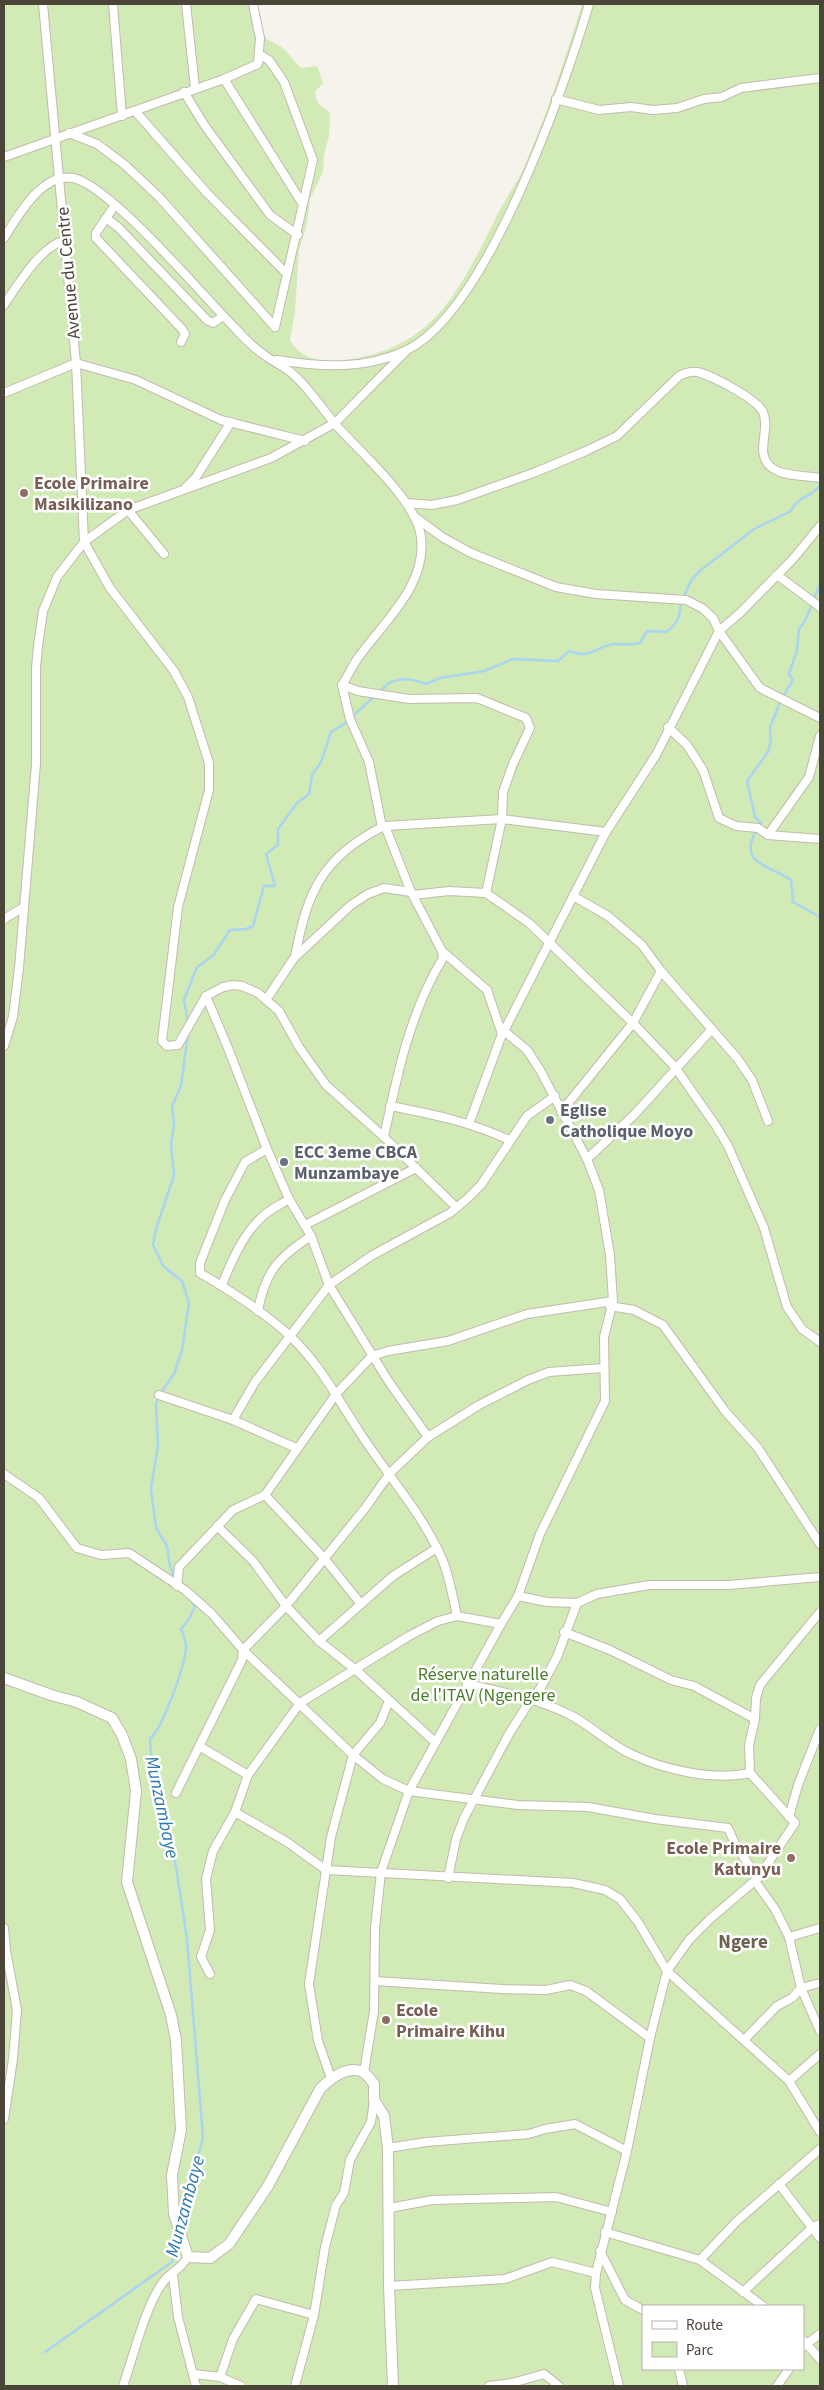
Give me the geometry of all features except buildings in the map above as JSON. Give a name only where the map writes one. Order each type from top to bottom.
[{"type":"street","name":"Avenue du Centre","points":[[43,4],[76,363],[84,542]]},
{"type":"street","points":[[113,4],[122,116]]},
{"type":"street","points":[[186,4],[195,88]]},
{"type":"street","points":[[4,157],[224,79],[258,64],[260,52],[253,4]]},
{"type":"street","points":[[4,1046],[13,1017],[24,907],[36,764],[36,668],[43,611],[57,577],[84,542],[128,510],[263,461],[305,441],[334,423],[407,350],[428,336],[447,316],[478,270],[512,209],[537,152],[589,4]]},
{"type":"street","points":[[69,133],[97,144],[125,165],[159,197],[276,326],[286,274],[298,235],[302,203],[313,160],[284,82],[269,60],[260,52]]},
{"type":"street","points":[[556,99],[599,110],[631,107],[653,110],[678,108],[704,99],[722,97],[742,88],[820,78]]},
{"type":"street","points":[[224,79],[302,203]]},
{"type":"street","points":[[184,92],[270,215],[298,235]]},
{"type":"street","points":[[135,111],[206,192],[286,274]]},
{"type":"street","points":[[4,238],[31,198],[60,178],[74,178],[94,186],[264,355],[295,376],[334,423],[406,503],[415,516],[442,537],[471,553],[556,587],[596,594],[686,600],[702,608],[713,618],[719,631],[760,688],[820,718]]},
{"type":"street","points":[[115,205],[96,233],[96,238],[182,329],[185,334],[181,342]]},
{"type":"street","points":[[106,218],[118,227],[207,320],[213,323],[223,316]]},
{"type":"street","points":[[4,305],[43,252],[57,242],[65,240]]},
{"type":"street","points":[[274,360],[318,366],[349,366],[386,358],[407,350]]},
{"type":"street","points":[[4,393],[76,363],[136,380],[220,420],[305,441]]},
{"type":"street","points":[[406,503],[432,505],[457,500],[536,472],[586,451],[616,436],[679,376],[688,372],[698,372],[715,380],[757,405],[763,412],[766,430],[763,450],[766,461],[772,469],[820,478]]},
{"type":"street","points":[[185,488],[196,477],[231,422]]},
{"type":"street","points":[[128,510],[164,554]]},
{"type":"street","points":[[384,1136],[410,1030],[433,975],[443,958],[442,951],[412,894],[384,826],[369,762],[350,719],[342,685],[357,659],[408,592],[417,574],[422,557],[415,516]]},
{"type":"street","points":[[469,1124],[503,1032],[606,832],[656,755],[668,727],[719,631],[740,613],[777,575],[820,526]]},
{"type":"street","points":[[84,542],[110,588],[174,671],[188,698],[209,763],[209,790],[178,907],[162,1041],[167,1046],[178,1045],[206,996],[223,987],[242,986],[258,993],[279,1011],[299,1047],[326,1085],[384,1136],[456,1207]]},
{"type":"street","points":[[777,575],[820,607]]},
{"type":"street","points":[[342,685],[358,691],[409,700],[477,698],[526,718],[530,728],[512,764],[502,792],[502,819],[486,893]]},
{"type":"street","points":[[668,727],[686,745],[703,770],[719,818],[736,826],[758,828],[768,835],[820,839]]},
{"type":"street","points":[[768,835],[809,777],[820,736]]},
{"type":"street","points":[[294,958],[301,925],[320,878],[335,858],[366,835],[384,826],[502,819],[606,832]]},
{"type":"street","points":[[266,1000],[294,958],[351,906],[368,894],[384,888],[412,894],[449,891],[486,893],[529,923],[548,944],[633,1023],[675,1067],[728,1146],[764,1228],[791,1316],[802,1330],[820,1342]]},
{"type":"street","points":[[573,896],[608,916],[642,945],[661,972],[737,1058],[752,1080],[768,1121]]},
{"type":"street","points":[[4,920],[24,907]]},
{"type":"street","points":[[364,2072],[374,2011],[374,1928],[381,1872],[396,1836],[409,1791],[423,1768],[434,1742],[518,1596],[540,1534],[605,1402],[604,1338],[612,1303],[604,1211],[599,1190],[587,1159],[561,1112],[555,1096],[527,1050],[503,1032],[487,990],[442,951]]},
{"type":"street","points":[[561,1112],[633,1023],[661,972]]},
{"type":"street","points":[[206,996],[267,1149],[289,1199],[311,1236],[329,1285],[372,1356],[428,1437]]},
{"type":"street","points":[[587,1159],[634,1115],[675,1067],[712,1029]]},
{"type":"street","points":[[233,1420],[255,1382],[329,1285],[371,1256],[456,1207],[481,1186],[509,1140],[527,1116],[555,1096]]},
{"type":"street","points":[[390,1106],[446,1117],[486,1129],[509,1140]]},
{"type":"street","points":[[267,1149],[245,1162],[225,1200],[200,1263],[200,1273],[222,1285],[289,1336],[303,1350],[336,1394],[357,1428],[390,1473],[437,1548],[450,1582],[457,1616]]},
{"type":"street","points":[[305,1225],[416,1168]]},
{"type":"street","points":[[222,1285],[238,1250],[262,1216],[289,1199]]},
{"type":"street","points":[[258,1311],[265,1280],[274,1266],[285,1253],[311,1236]]},
{"type":"street","points":[[177,1586],[179,1567],[233,1510],[265,1495],[296,1448],[336,1394],[372,1356],[388,1351],[448,1341],[527,1314],[612,1303],[634,1310],[664,1325],[725,1411],[758,1448],[820,1544]]},
{"type":"street","points":[[176,1793],[242,1660],[243,1650],[286,1606],[366,1507],[390,1473],[428,1437],[479,1404],[549,1372],[603,1368]]},
{"type":"street","points":[[159,1395],[233,1420],[296,1448]]},
{"type":"street","points":[[4,1474],[39,1498],[77,1548],[101,1555],[130,1553],[167,1580],[185,1590],[212,1614],[243,1650],[353,1755],[383,1779],[409,1791],[473,1800],[588,1807],[654,1819],[728,1828],[736,1846],[775,1909],[789,1937],[801,1988],[820,2031]]},
{"type":"street","points":[[265,1495],[324,1558],[361,1604]]},
{"type":"street","points":[[217,1526],[253,1561],[286,1606],[319,1642],[356,1670],[434,1742]]},
{"type":"street","points":[[319,1642],[393,1576],[437,1548]]},
{"type":"street","points":[[518,1596],[547,1602],[576,1603],[597,1594],[649,1585],[729,1585],[820,1577]]},
{"type":"street","points":[[448,1878],[456,1839],[473,1800],[531,1699],[540,1689],[557,1657],[564,1632],[576,1603]]},
{"type":"street","points":[[620,2386],[595,2288],[596,2273],[600,2250],[612,2212],[627,2151],[650,2038],[667,1972],[696,1933],[757,1880],[795,1823],[750,1773],[749,1745],[755,1719],[756,1698],[760,1686],[820,1612]]},
{"type":"street","points":[[210,1974],[201,1957],[210,1930],[207,1872],[213,1851],[235,1812],[248,1775],[300,1703],[409,1636],[438,1621],[457,1616],[501,1624]]},
{"type":"street","points":[[564,1632],[610,1650],[671,1680],[694,1686],[755,1719]]},
{"type":"street","points":[[4,1678],[77,1702],[112,1718],[122,1735],[132,1759],[136,1791],[127,1882],[171,2015],[176,2040],[181,2130],[172,2175],[174,2214],[188,2257]]},
{"type":"street","points":[[467,1684],[531,1699],[569,1714],[630,1754],[677,1769],[726,1777],[750,1773]]},
{"type":"street","points":[[331,2078],[318,2041],[308,1984],[331,1837],[353,1755],[380,1723],[389,1701]]},
{"type":"street","points":[[789,1817],[806,1761],[820,1729]]},
{"type":"street","points":[[199,1746],[248,1775]]},
{"type":"street","points":[[235,1812],[287,1842],[326,1870],[381,1872],[448,1878],[573,1883],[604,1890],[620,1899],[667,1972],[789,2081],[820,2132]]},
{"type":"street","points":[[4,1928],[6,1951],[17,2010],[13,2059],[4,2119]]},
{"type":"street","points":[[789,1937],[820,1928]]},
{"type":"street","points":[[375,1981],[546,1990],[570,1985],[586,1991],[650,2038]]},
{"type":"street","points":[[744,2040],[777,2006],[792,1998],[801,1988],[820,1983]]},
{"type":"street","points":[[789,2081],[820,2054]]},
{"type":"street","points":[[188,2257],[210,2258],[229,2244],[268,2186],[320,2090],[331,2078],[352,2070],[364,2072],[374,2084],[371,2122],[350,2160],[344,2193],[336,2205],[325,2247],[314,2315],[295,2386]]},
{"type":"street","points":[[374,2100],[384,2116],[388,2148],[390,2208],[389,2286],[393,2386]]},
{"type":"street","points":[[388,2148],[426,2142],[529,2134],[575,2124],[627,2151]]},
{"type":"street","points":[[700,2260],[737,2221],[820,2149]]},
{"type":"street","points":[[779,2184],[817,2226],[820,2238]]},
{"type":"street","points":[[390,2208],[432,2200],[556,2197],[612,2212]]},
{"type":"street","points":[[742,2292],[817,2226]]},
{"type":"street","points":[[605,2232],[700,2260],[762,2305]]},
{"type":"street","points":[[600,2250],[625,2300],[642,2309]]},
{"type":"street","points":[[123,2386],[146,2316],[164,2280],[173,2275],[188,2257]]},
{"type":"street","points":[[389,2286],[505,2279],[552,2262],[596,2273]]},
{"type":"street","points":[[173,2275],[178,2317],[196,2386]]},
{"type":"street","points":[[220,2376],[232,2339],[256,2299],[314,2315]]},
{"type":"street","points":[[820,2334],[804,2344],[820,2359]]},
{"type":"street","points":[[679,2370],[683,2386]]},
{"type":"street","points":[[777,2386],[788,2370]]},
{"type":"street","points":[[194,2374],[220,2376],[241,2386]]},
{"type":"street","points":[[488,2386],[544,2374],[559,2386]]},
{"type":"green space","name":"Réserve naturelle de l'ITAV (Ngengere","points":[[4,4],[256,4],[263,34],[267,39],[283,48],[301,68],[317,66],[323,83],[315,92],[319,104],[330,114],[329,136],[324,155],[323,172],[310,199],[307,223],[299,250],[295,312],[290,340],[294,347],[307,356],[330,361],[367,356],[407,340],[436,316],[457,289],[524,167],[555,86],[582,4],[820,4],[820,2386],[4,2386]]},
{"type":"waterway","points":[[683,598],[692,579],[701,570],[754,529],[791,511],[797,502],[820,485]]},
{"type":"waterway","points":[[820,585],[805,620],[799,629],[797,650],[789,674],[793,680],[781,700],[770,727],[771,740],[768,752],[747,781],[755,817],[761,823],[753,836],[752,854],[763,865],[791,880],[793,902],[820,917]]},
{"type":"waterway","name":"Munzambaye","points":[[188,1021],[184,1000],[197,967],[213,956],[230,930],[246,929],[253,926],[264,886],[275,886],[266,854],[278,845],[278,829],[297,803],[309,794],[312,775],[321,762],[331,732],[344,724],[389,683],[408,679],[426,684],[440,678],[484,671],[513,659],[558,661],[569,651],[583,654],[593,652],[608,645],[640,643],[647,631],[666,632],[673,626],[678,619],[680,601]]},
{"type":"waterway","name":"Munzambaye","points":[[175,1580],[170,1566],[167,1546],[156,1528],[151,1489],[158,1445],[156,1405],[159,1395],[174,1374],[182,1350],[189,1303],[182,1281],[163,1266],[153,1245],[156,1229],[174,1175],[171,1144],[174,1124],[172,1106],[181,1086],[188,1034]]},
{"type":"waterway","name":"Munzambaye","points":[[181,2223],[203,2137],[187,1939],[176,1867],[152,1773],[150,1739],[161,1722],[183,1665],[186,1644],[181,1629],[189,1619],[195,1606],[189,1598]]},
{"type":"waterway","name":"Munzambaye","points":[[45,2352],[172,2262],[178,2238]]},
{"type":"place","name":"Ecole Primaire Masikilizano","points":[[24,493]]},
{"type":"place","name":"Eglise Catholique Moyo","points":[[550,1120]]},
{"type":"place","name":"ECC 3eme CBCA Munzambaye","points":[[284,1162]]},
{"type":"place","name":"Ecole Primaire Katunyu","points":[[791,1858]]},
{"type":"place","name":"Ecole Primaire Kihu","points":[[386,2020]]},
{"type":"district","name":"Ngere","points":[[743,1941]]}]
